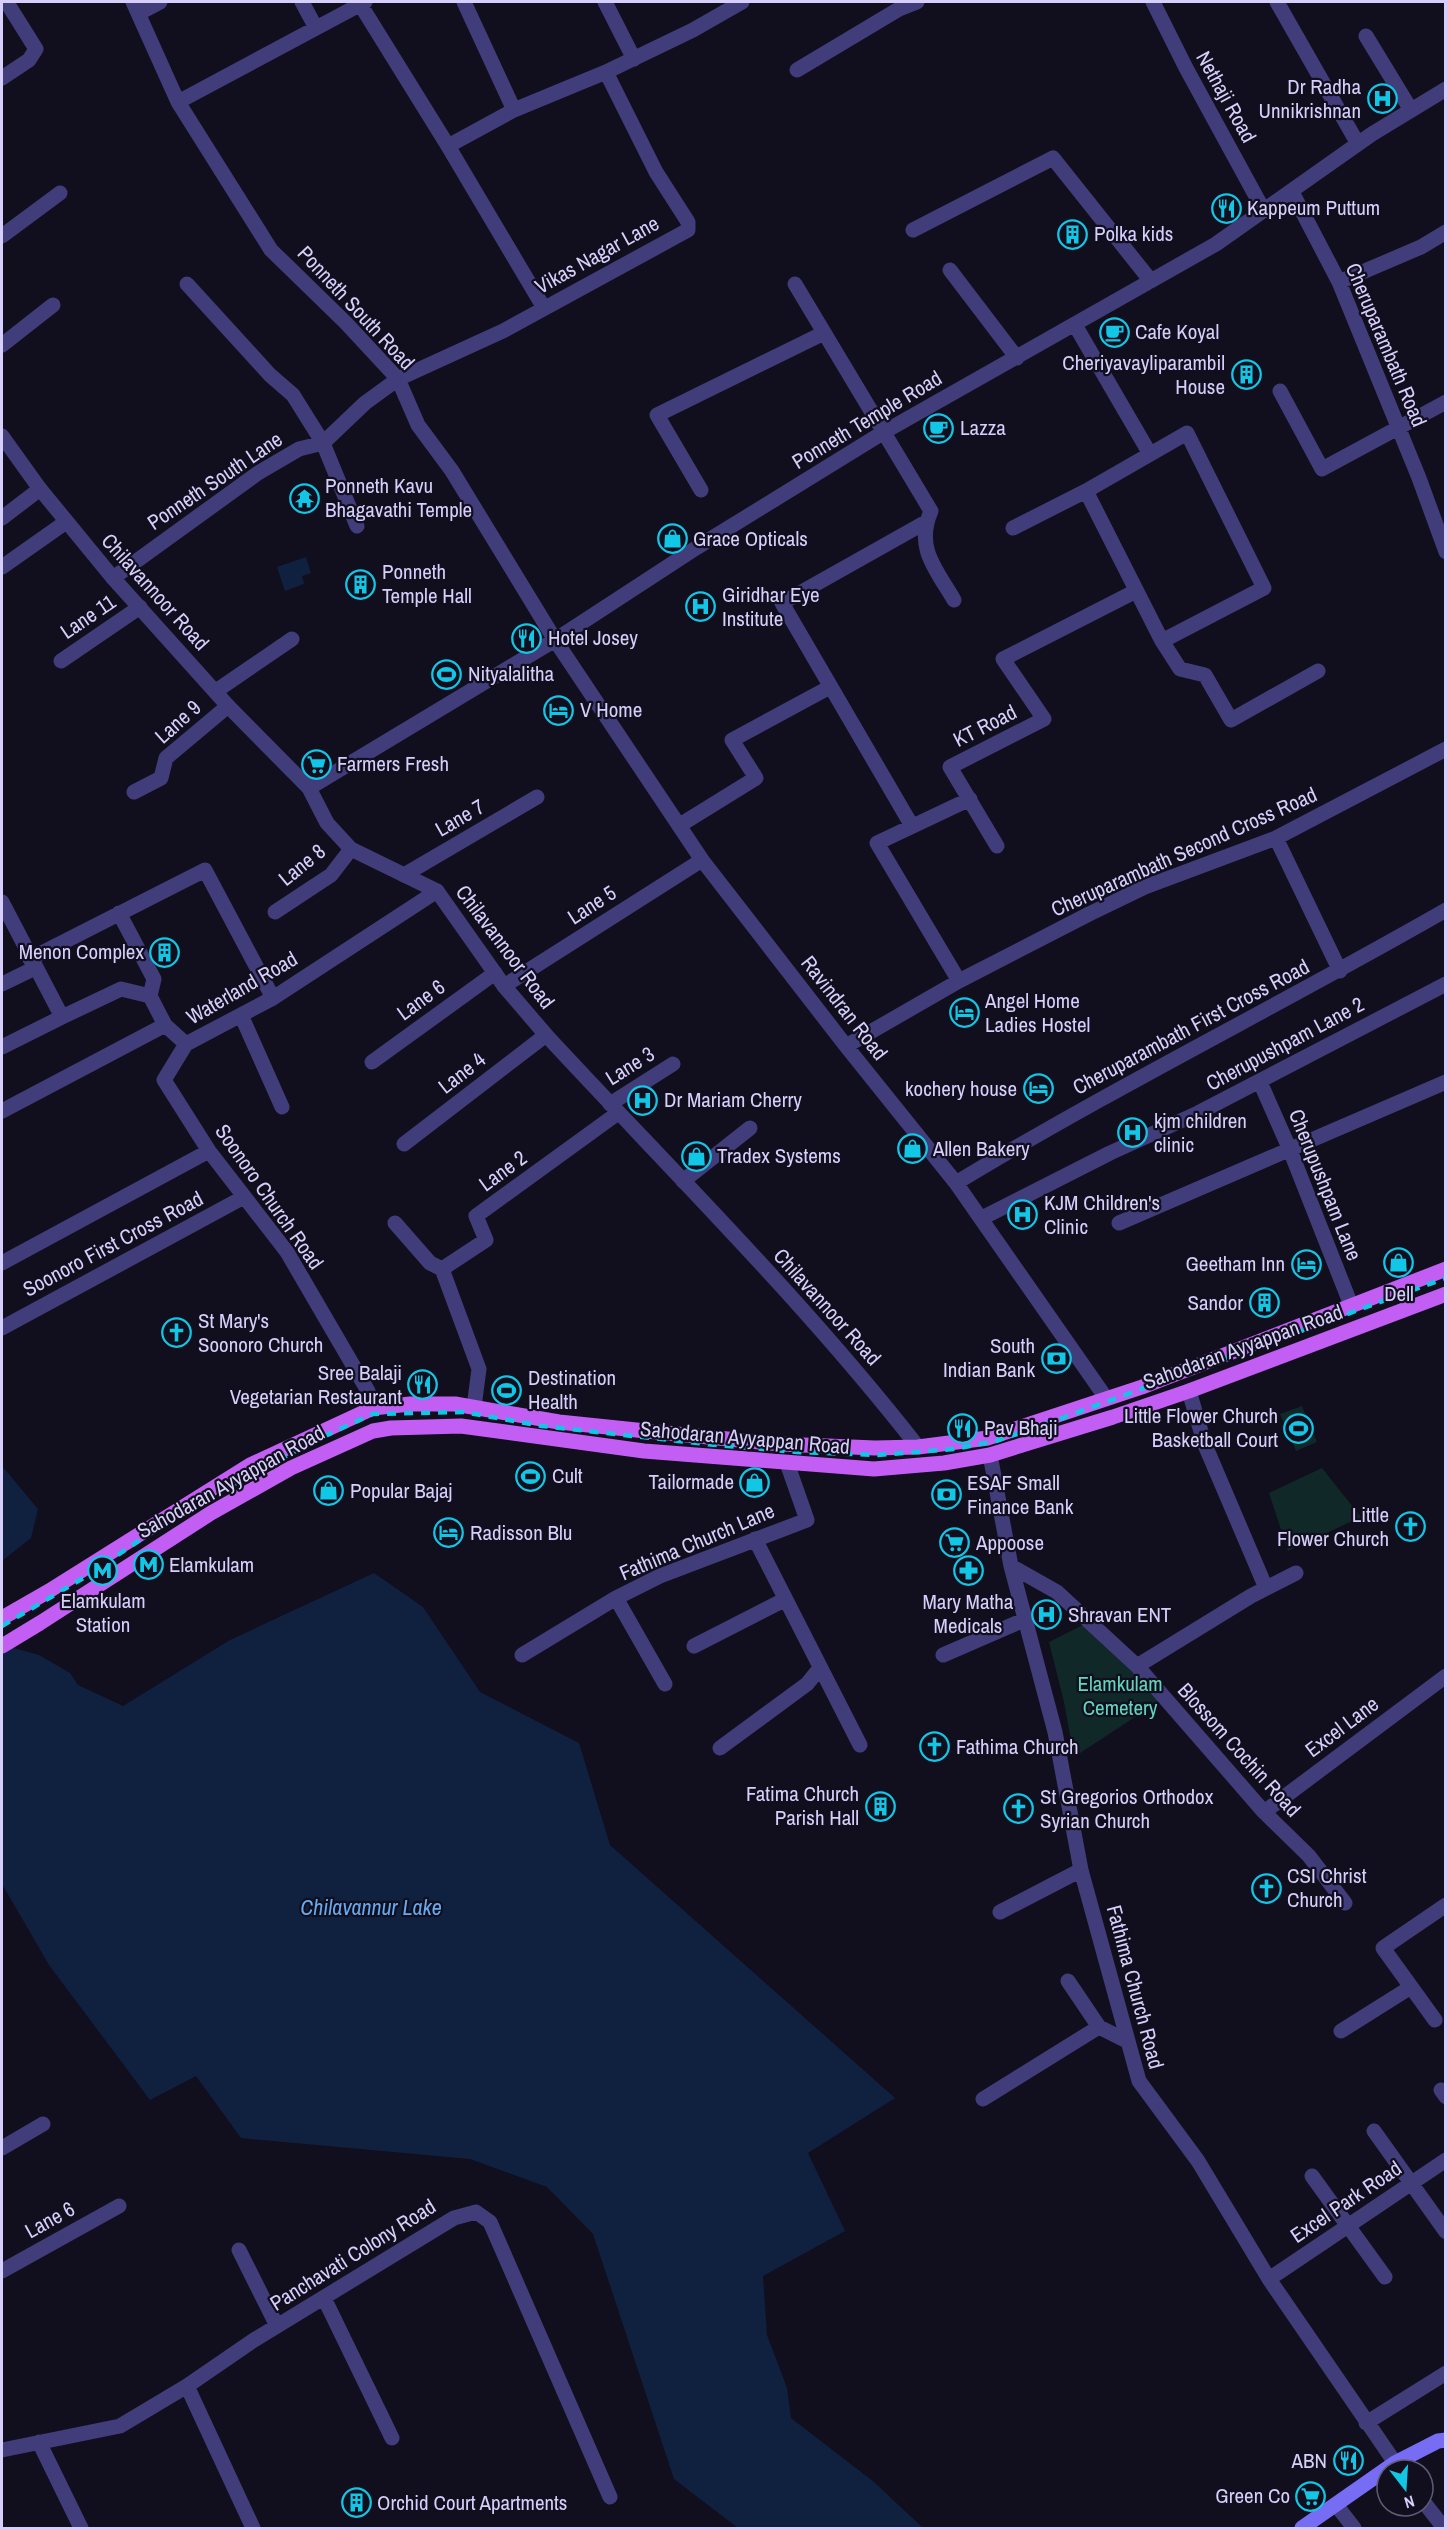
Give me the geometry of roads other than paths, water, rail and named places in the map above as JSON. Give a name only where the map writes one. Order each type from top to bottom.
[{"type":"main road","name":"Sahodaran Ayyappan Road","points":[[2,1618],[250,1465],[373,1408],[410,1404],[455,1404],[559,1422],[727,1439],[875,1448],[918,1447],[988,1438],[1142,1387],[1446,1269]]},
{"type":"main road","name":"Sahodaran Ayyappan Road","points":[[2,1645],[211,1513],[291,1468],[373,1431],[391,1428],[461,1426],[644,1451],[787,1463],[874,1469],[944,1463],[990,1455],[1189,1391],[1446,1294]]},
{"type":"main road","points":[[988,1438],[990,1455]]},
{"type":"main road","points":[[1411,2458],[1438,2441],[1446,2440]]},
{"type":"main road","points":[[1302,2529],[1375,2481]]},
{"type":"street","points":[[136,7],[160,2]]},
{"type":"street","points":[[302,2],[316,28]]},
{"type":"street","points":[[465,2],[514,110]]},
{"type":"street","points":[[605,2],[634,59]]},
{"type":"street","points":[[448,146],[514,110],[634,59],[693,30],[742,2]]},
{"type":"street","points":[[797,70],[899,9],[917,2]]},
{"type":"street","name":"Nethaji Road","points":[[1153,2],[1186,69],[1264,211]]},
{"type":"street","points":[[1277,2],[1358,144]]},
{"type":"street","points":[[178,102],[362,3],[544,308]]},
{"type":"street","points":[[2,78],[29,60],[36,49],[9,6]]},
{"type":"street","name":"Ponneth South Road","points":[[136,7],[178,102],[272,250],[346,323],[398,379],[418,424],[452,471],[555,640]]},
{"type":"street","points":[[1366,36],[1411,110]]},
{"type":"street","name":"Vikas Nagar Lane","points":[[398,379],[503,330],[688,230],[688,222],[656,172],[606,72]]},
{"type":"street","name":"Ponneth Temple Road","points":[[309,788],[555,640],[696,548],[884,432],[1216,244],[1358,144],[1446,89]]},
{"type":"street","points":[[913,230],[1053,158],[1151,281]]},
{"type":"street","name":"Cheruparambath Road","points":[[1292,192],[1339,282],[1419,478],[1444,546]]},
{"type":"street","points":[[2,236],[60,193]]},
{"type":"street","points":[[1339,282],[1421,247],[1446,232]]},
{"type":"street","points":[[950,270],[1017,358]]},
{"type":"street","points":[[187,284],[270,375],[293,395],[324,443],[357,526]]},
{"type":"street","points":[[795,284],[931,511],[926,522],[926,554],[954,600]]},
{"type":"street","points":[[2,345],[53,305]]},
{"type":"street","points":[[1075,325],[1150,454]]},
{"type":"street","points":[[701,490],[657,415],[824,333]]},
{"type":"street","name":"Ponneth South Lane","points":[[113,578],[258,473],[299,449],[324,443],[365,403],[398,379]]},
{"type":"street","points":[[1280,392],[1322,469],[1446,402]]},
{"type":"street","points":[[1013,528],[1086,491],[1187,434],[1264,588],[1162,641]]},
{"type":"street","name":"Chilavannoor Road","points":[[2,436],[40,489],[113,578],[228,706],[309,788],[327,824],[351,849],[437,891],[504,986],[546,1035],[869,1384],[918,1447]]},
{"type":"street","points":[[2,518],[40,489]]},
{"type":"street","points":[[1086,491],[1162,641],[1180,669],[1205,675],[1231,720],[1318,671]]},
{"type":"street","points":[[2,567],[66,522]]},
{"type":"street","points":[[912,826],[782,603],[926,522]]},
{"type":"street","name":"KT Road","points":[[970,799],[950,767],[1044,719],[1003,659],[1136,591]]},
{"type":"street","name":"Lane 11","points":[[61,661],[140,608]]},
{"type":"street","points":[[216,691],[292,639]]},
{"type":"street","name":"Ravindran Road","points":[[555,640],[702,860],[956,1183],[1106,1398]]},
{"type":"street","points":[[680,825],[756,778],[732,740],[830,687]]},
{"type":"street","name":"Lane 9","points":[[135,792],[161,778],[166,758],[228,706]]},
{"type":"street","name":"Cheruparambath Second Cross Road","points":[[846,1046],[960,981],[1145,887],[1276,838],[1446,749]]},
{"type":"street","name":"Lane 7","points":[[404,875],[537,797]]},
{"type":"street","points":[[960,981],[877,843],[970,799],[997,846]]},
{"type":"street","points":[[1276,838],[1340,971]]},
{"type":"street","name":"Lane 8","points":[[275,912],[331,875],[351,849]]},
{"type":"street","name":"Lane 5","points":[[504,986],[702,860]]},
{"type":"street","points":[[2,984],[119,913],[204,870],[273,998]]},
{"type":"street","name":"Waterland Road","points":[[150,996],[165,1025],[186,1044],[273,998],[437,891]]},
{"type":"street","points":[[2,902],[32,964],[62,1017]]},
{"type":"street","name":"Cheruparambath First Cross Road","points":[[956,1183],[1075,1113],[1340,971],[1446,910]]},
{"type":"street","points":[[2,1047],[121,988],[150,996],[154,979],[119,913]]},
{"type":"street","name":"Lane 6","points":[[372,1062],[495,973]]},
{"type":"street","name":"Cherupushpam Lane 2","points":[[982,1218],[1110,1153],[1260,1082],[1446,984]]},
{"type":"street","points":[[241,1015],[282,1107]]},
{"type":"street","points":[[2,1112],[165,1025]]},
{"type":"street","name":"Lane 4","points":[[404,1144],[546,1035]]},
{"type":"street","name":"Soonoro Church Road","points":[[186,1044],[164,1080],[209,1150],[287,1252],[368,1391],[373,1408]]},
{"type":"street","name":"Lane 3","points":[[614,1109],[674,1064]]},
{"type":"street","name":"Cherupushpam Lane","points":[[1260,1082],[1290,1150],[1351,1305]]},
{"type":"street","points":[[1119,1223],[1446,1082]]},
{"type":"street","name":"Lane 2","points":[[442,1269],[486,1240],[476,1216],[614,1109]]},
{"type":"street","points":[[683,1181],[750,1128]]},
{"type":"street","points":[[2,1263],[209,1150]]},
{"type":"street","name":"Soonoro First Cross Road","points":[[2,1328],[244,1197]]},
{"type":"street","points":[[395,1223],[430,1263],[442,1269],[479,1369],[474,1407]]},
{"type":"street","points":[[1189,1391],[1205,1445],[1266,1588]]},
{"type":"street","name":"Fathima Church Road","points":[[990,1455],[1011,1566],[1055,1732],[1081,1870],[1139,2081],[1198,2161],[1269,2278],[1391,2458]]},
{"type":"street","name":"Fathima Church Lane","points":[[522,1655],[616,1598],[660,1576],[807,1520],[787,1463]]},
{"type":"street","points":[[754,1539],[860,1745]]},
{"type":"street","name":"Blossom Cochin Road","points":[[1011,1566],[1057,1592],[1137,1666],[1264,1812],[1309,1856],[1345,1903]]},
{"type":"street","points":[[1137,1666],[1266,1588],[1296,1573]]},
{"type":"street","points":[[616,1598],[665,1684]]},
{"type":"street","points":[[694,1646],[784,1600]]},
{"type":"street","points":[[943,1655],[1026,1619]]},
{"type":"street","points":[[720,1748],[807,1684],[820,1668]]},
{"type":"street","name":"Excel Lane","points":[[1264,1812],[1446,1676]]},
{"type":"street","points":[[1000,1912],[1081,1870]]},
{"type":"street","points":[[1435,2020],[1383,1948],[1446,1905]]},
{"type":"street","points":[[1068,1981],[1099,2027],[1127,2041]]},
{"type":"street","points":[[1341,2031],[1411,1987]]},
{"type":"street","points":[[983,2099],[1099,2027]]},
{"type":"street","points":[[2,2148],[43,2124]]},
{"type":"street","points":[[1374,2131],[1446,2232]]},
{"type":"street","name":"Excel Park Road","points":[[1269,2278],[1446,2160]]},
{"type":"street","points":[[1312,2176],[1385,2277]]},
{"type":"street","name":"Lane 6","points":[[2,2271],[119,2206]]},
{"type":"street","name":"Panchavati Colony Road","points":[[2,2450],[120,2426],[454,2217],[476,2212],[490,2222],[610,2497]]},
{"type":"street","points":[[239,2250],[277,2326]]},
{"type":"street","points":[[324,2298],[392,2438]]},
{"type":"street","points":[[1366,2423],[1446,2373]]},
{"type":"street","points":[[187,2386],[253,2529]]},
{"type":"street","points":[[39,2442],[81,2529]]},
{"type":"street","points":[[1337,2506],[1354,2529]]},
{"type":"water","points":[[306,557],[311,573],[302,576],[304,584],[285,591],[277,567]]},
{"type":"water","points":[[2,1466],[38,1509],[31,1538],[2,1561]]},
{"type":"water","name":"Chilavannur Lake","points":[[374,1573],[423,1607],[480,1692],[579,1743],[610,1845],[895,2098],[808,2153],[845,2231],[763,2276],[767,2335],[787,2388],[791,2418],[874,2482],[923,2528],[738,2528],[674,2479],[593,2234],[547,2187],[470,2159],[241,2138],[196,2076],[150,2100],[49,1965],[2,1884],[2,1642],[3,1645],[39,1655],[70,1673],[78,1685],[123,1706],[230,1640]]},
{"type":"railway","points":[[2,1626],[85,1577],[177,1515],[318,1439],[373,1414],[464,1412],[542,1426],[797,1452],[878,1455],[954,1449],[996,1441],[1051,1422],[1446,1278]]},
{"type":"place","name":"Dr Radha Unnikrishnan","points":[[1382,99]]},
{"type":"place","name":"Kappeum Puttum","points":[[1226,208]]},
{"type":"place","name":"Polka kids","points":[[1073,234]]},
{"type":"place","name":"Cafe Koyal","points":[[1114,332]]},
{"type":"place","name":"Cheriyavayliparambil House","points":[[1246,375]]},
{"type":"place","name":"Lazza","points":[[939,428]]},
{"type":"place","name":"Ponneth Kavu Bhagavathi Temple","points":[[304,498]]},
{"type":"place","name":"Grace Opticals","points":[[672,539]]},
{"type":"place","name":"Ponneth Temple Hall","points":[[361,584]]},
{"type":"place","name":"Giridhar Eye Institute","points":[[701,607]]},
{"type":"place","name":"Hotel Josey","points":[[527,638]]},
{"type":"place","name":"Nityalalitha","points":[[447,674]]},
{"type":"place","name":"V Home","points":[[559,710]]},
{"type":"place","name":"Farmers Fresh","points":[[316,764]]},
{"type":"place","name":"Menon Complex","points":[[165,952]]},
{"type":"place","name":"Angel Home Ladies Hostel","points":[[964,1013]]},
{"type":"place","name":"kochery house","points":[[1038,1089]]},
{"type":"place","name":"Dr Mariam Cherry","points":[[643,1100]]},
{"type":"place","name":"kjm children clinic","points":[[1133,1133]]},
{"type":"place","name":"Allen Bakery","points":[[912,1149]]},
{"type":"place","name":"Tradex Systems","points":[[696,1156]]},
{"type":"place","name":"KJM Children's Clinic","points":[[1023,1215]]},
{"type":"place","name":"Dell","points":[[1399,1263]]},
{"type":"place","name":"Geetham Inn","points":[[1306,1264]]},
{"type":"place","name":"Sandor","points":[[1264,1303]]},
{"type":"place","name":"St Mary's Soonoro Church","points":[[177,1333]]},
{"type":"place","name":"South Indian Bank","points":[[1056,1358]]},
{"type":"place","name":"Sree Balaji Vegetarian Restaurant","points":[[423,1385]]},
{"type":"place","name":"Destination Health","points":[[507,1390]]},
{"type":"place","name":"Pav Bhaji","points":[[963,1428]]},
{"type":"place","name":"Little Flower Church Basketball Court","points":[[1299,1428]]},
{"type":"place","name":"Cult","points":[[531,1476]]},
{"type":"place","name":"Tailormade","points":[[755,1482]]},
{"type":"place","name":"Popular Bajaj","points":[[329,1491]]},
{"type":"place","name":"ESAF Small Finance Bank","points":[[946,1495]]},
{"type":"place","name":"Little Flower Church","points":[[1410,1527]]},
{"type":"place","name":"Radisson Blu","points":[[449,1533]]},
{"type":"place","name":"Appoose","points":[[955,1543]]},
{"type":"place","name":"Elamkulam","points":[[148,1565]]},
{"type":"place","name":"Elamkulam Station","points":[[103,1570]]},
{"type":"place","name":"Mary Matha Medicals","points":[[968,1571]]},
{"type":"place","name":"Shravan ENT","points":[[1047,1615]]},
{"type":"place","name":"Fathima Church","points":[[935,1747]]},
{"type":"place","name":"Fatima Church Parish Hall","points":[[880,1806]]},
{"type":"place","name":"St Gregorios Orthodox Syrian Church","points":[[1019,1809]]},
{"type":"place","name":"CSI Christ Church","points":[[1266,1888]]},
{"type":"place","name":"ABN","points":[[1348,2461]]},
{"type":"place","name":"Green Co","points":[[1311,2496]]},
{"type":"place","name":"Orchid Court Apartments","points":[[356,2503]]},
{"type":"park label","name":"Elamkulam Cemetery","points":[[1120,1696]]}]
